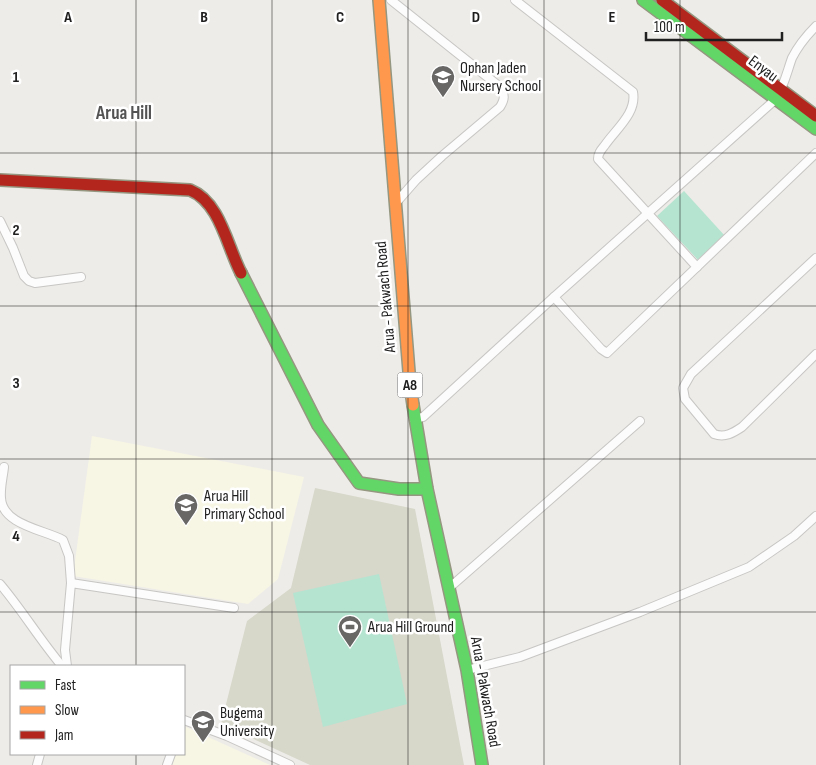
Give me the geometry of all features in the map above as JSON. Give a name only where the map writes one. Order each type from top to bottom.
[{"type":"street","name":"Arua - Pakwach Road","points":[[379,0],[414,419],[427,489],[467,670],[482,765]]},
{"type":"street","points":[[392,0],[500,87],[504,99],[500,107],[416,180],[395,204]]},
{"type":"street","points":[[515,0],[633,92],[634,106],[598,154],[598,159],[697,267]]},
{"type":"street","name":"Enyau","points":[[643,0],[779,95],[816,116]]},
{"type":"street","name":"Enyau","points":[[662,0],[779,95],[816,128]]},
{"type":"street","points":[[414,419],[422,418],[554,296],[779,95],[793,57],[804,38],[816,26]]},
{"type":"street","points":[[554,296],[600,349],[607,353],[816,153]]},
{"type":"street","points":[[0,180],[190,190],[200,194],[212,208],[235,262],[318,425],[359,483],[400,489],[427,489]]},
{"type":"street","points":[[0,221],[14,248],[24,276],[29,281],[35,283],[81,277]]},
{"type":"street","points":[[816,258],[692,374],[683,388],[685,399],[714,434],[720,436],[731,434],[742,427],[816,354]]},
{"type":"street","points":[[448,588],[640,421]]},
{"type":"street","points":[[4,467],[0,499],[6,512],[16,522],[63,540],[69,556],[71,583],[66,650],[67,665]]},
{"type":"street","points":[[467,670],[520,657],[750,567],[794,536],[816,516]]},
{"type":"street","points":[[71,583],[234,608]]},
{"type":"street","points":[[0,584],[22,610],[61,665]]},
{"type":"street","points":[[185,720],[227,736],[290,765]]},
{"type":"shaded area","name":"Arua Hill Primary School","points":[[92,436],[304,477],[278,579],[248,604],[73,576]]},
{"type":"shaded area","points":[[315,488],[415,509],[464,765],[310,765],[221,724],[247,621],[291,588]]},
{"type":"shaded area","name":"Bugema University","points":[[186,727],[270,765],[172,765],[176,755],[185,755]]},
{"type":"green space","points":[[684,191],[725,236],[699,261],[657,216]]},
{"type":"green space","name":"Arua Hill Ground","points":[[379,574],[407,704],[323,727],[293,593]]},
{"type":"traffic: fast","points":[[643,0],[816,129]]},
{"type":"traffic: fast","points":[[241,273],[318,425],[359,483],[399,489],[427,489]]},
{"type":"traffic: fast","points":[[413,405],[427,489],[467,670],[482,765]]},
{"type":"traffic: slow","points":[[379,0],[413,405]]},
{"type":"traffic: jam","points":[[662,0],[816,116]]},
{"type":"traffic: jam","points":[[0,180],[190,190],[209,204],[216,214],[241,273]]},
{"type":"place","name":"Ophan Jaden Nursery School","points":[[443,98]]},
{"type":"place","name":"Arua Hill Primary School","points":[[186,526]]},
{"type":"place","name":"Arua Hill Ground","points":[[350,648]]},
{"type":"place","name":"Bugema University","points":[[203,743]]},
{"type":"district","name":"Arua Hill","points":[[124,113]]}]
